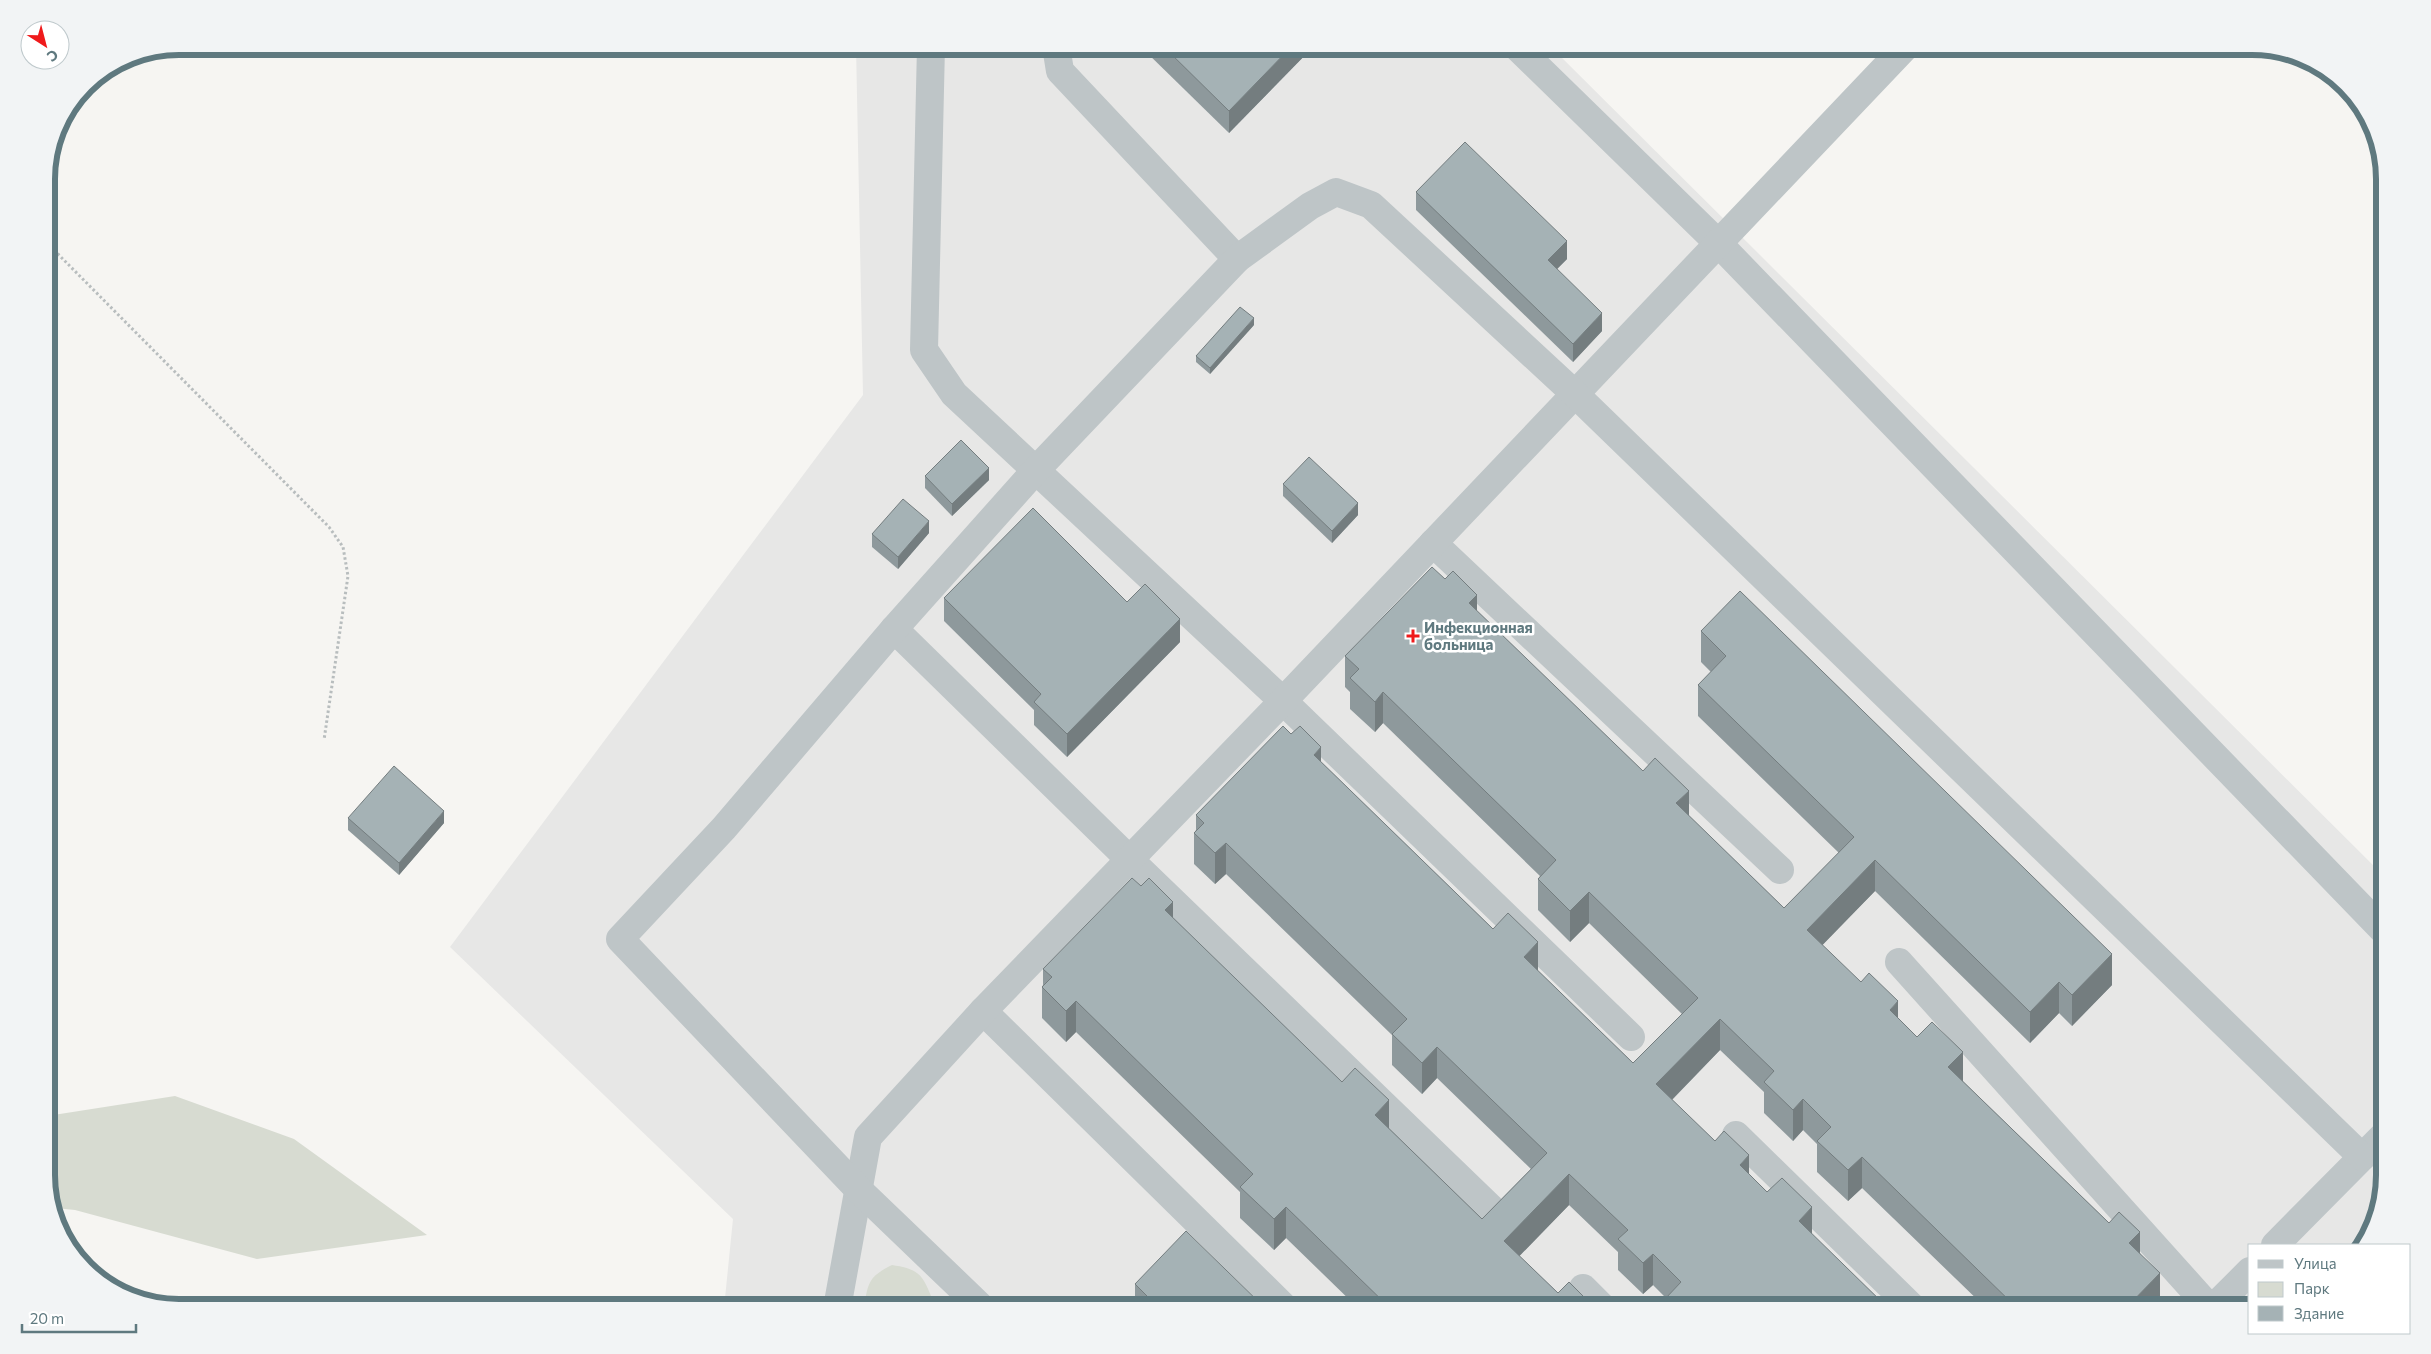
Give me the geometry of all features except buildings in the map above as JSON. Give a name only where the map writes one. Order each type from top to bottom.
[{"type":"lane","points":[[931,55],[924,350],[954,394],[1035,472],[1283,701],[1631,1037]]},
{"type":"lane","points":[[1057,55],[1060,71],[1237,258]]},
{"type":"lane","points":[[1525,55],[1718,243],[2376,923]]},
{"type":"lane","points":[[839,1299],[868,1137],[982,1011],[1283,701],[1897,55]]},
{"type":"lane","points":[[973,1299],[859,1190],[620,939],[724,828],[894,629],[1035,472],[1237,258],[1310,206],[1336,192],[1371,205],[1575,394],[2362,1157]]},
{"type":"lane","points":[[1432,543],[1780,870]]},
{"type":"lane","points":[[894,629],[1496,1213]]},
{"type":"lane","points":[[1899,962],[2204,1299]]},
{"type":"lane","points":[[982,1011],[1276,1299]]},
{"type":"lane","points":[[1736,1135],[1904,1299]]},
{"type":"lane","points":[[2276,1244],[2376,1143]]},
{"type":"lane","points":[[2221,1299],[2248,1273]]},
{"type":"lane","points":[[1582,1288],[1593,1299]]},
{"type":"path","points":[[55,252],[322,520],[343,547],[348,576],[324,740]]},
{"type":"shaded area","name":"Инфекционная больница","points":[[856,55],[1559,55],[2376,868],[2376,1175],[2372,1207],[2359,1237],[2354,1244],[2248,1244],[2248,1299],[725,1299],[733,1219],[450,947],[863,395]]},
{"type":"green space","points":[[175,1096],[294,1139],[427,1235],[257,1259],[75,1210],[60,1208],[55,1183],[55,1115]]},
{"type":"green space","points":[[892,1265],[907,1268],[918,1273],[925,1282],[931,1296],[930,1299],[866,1299],[870,1282],[878,1273]]},
{"type":"place","name":"Инфекционная больница","points":[[1413,636]]}]
